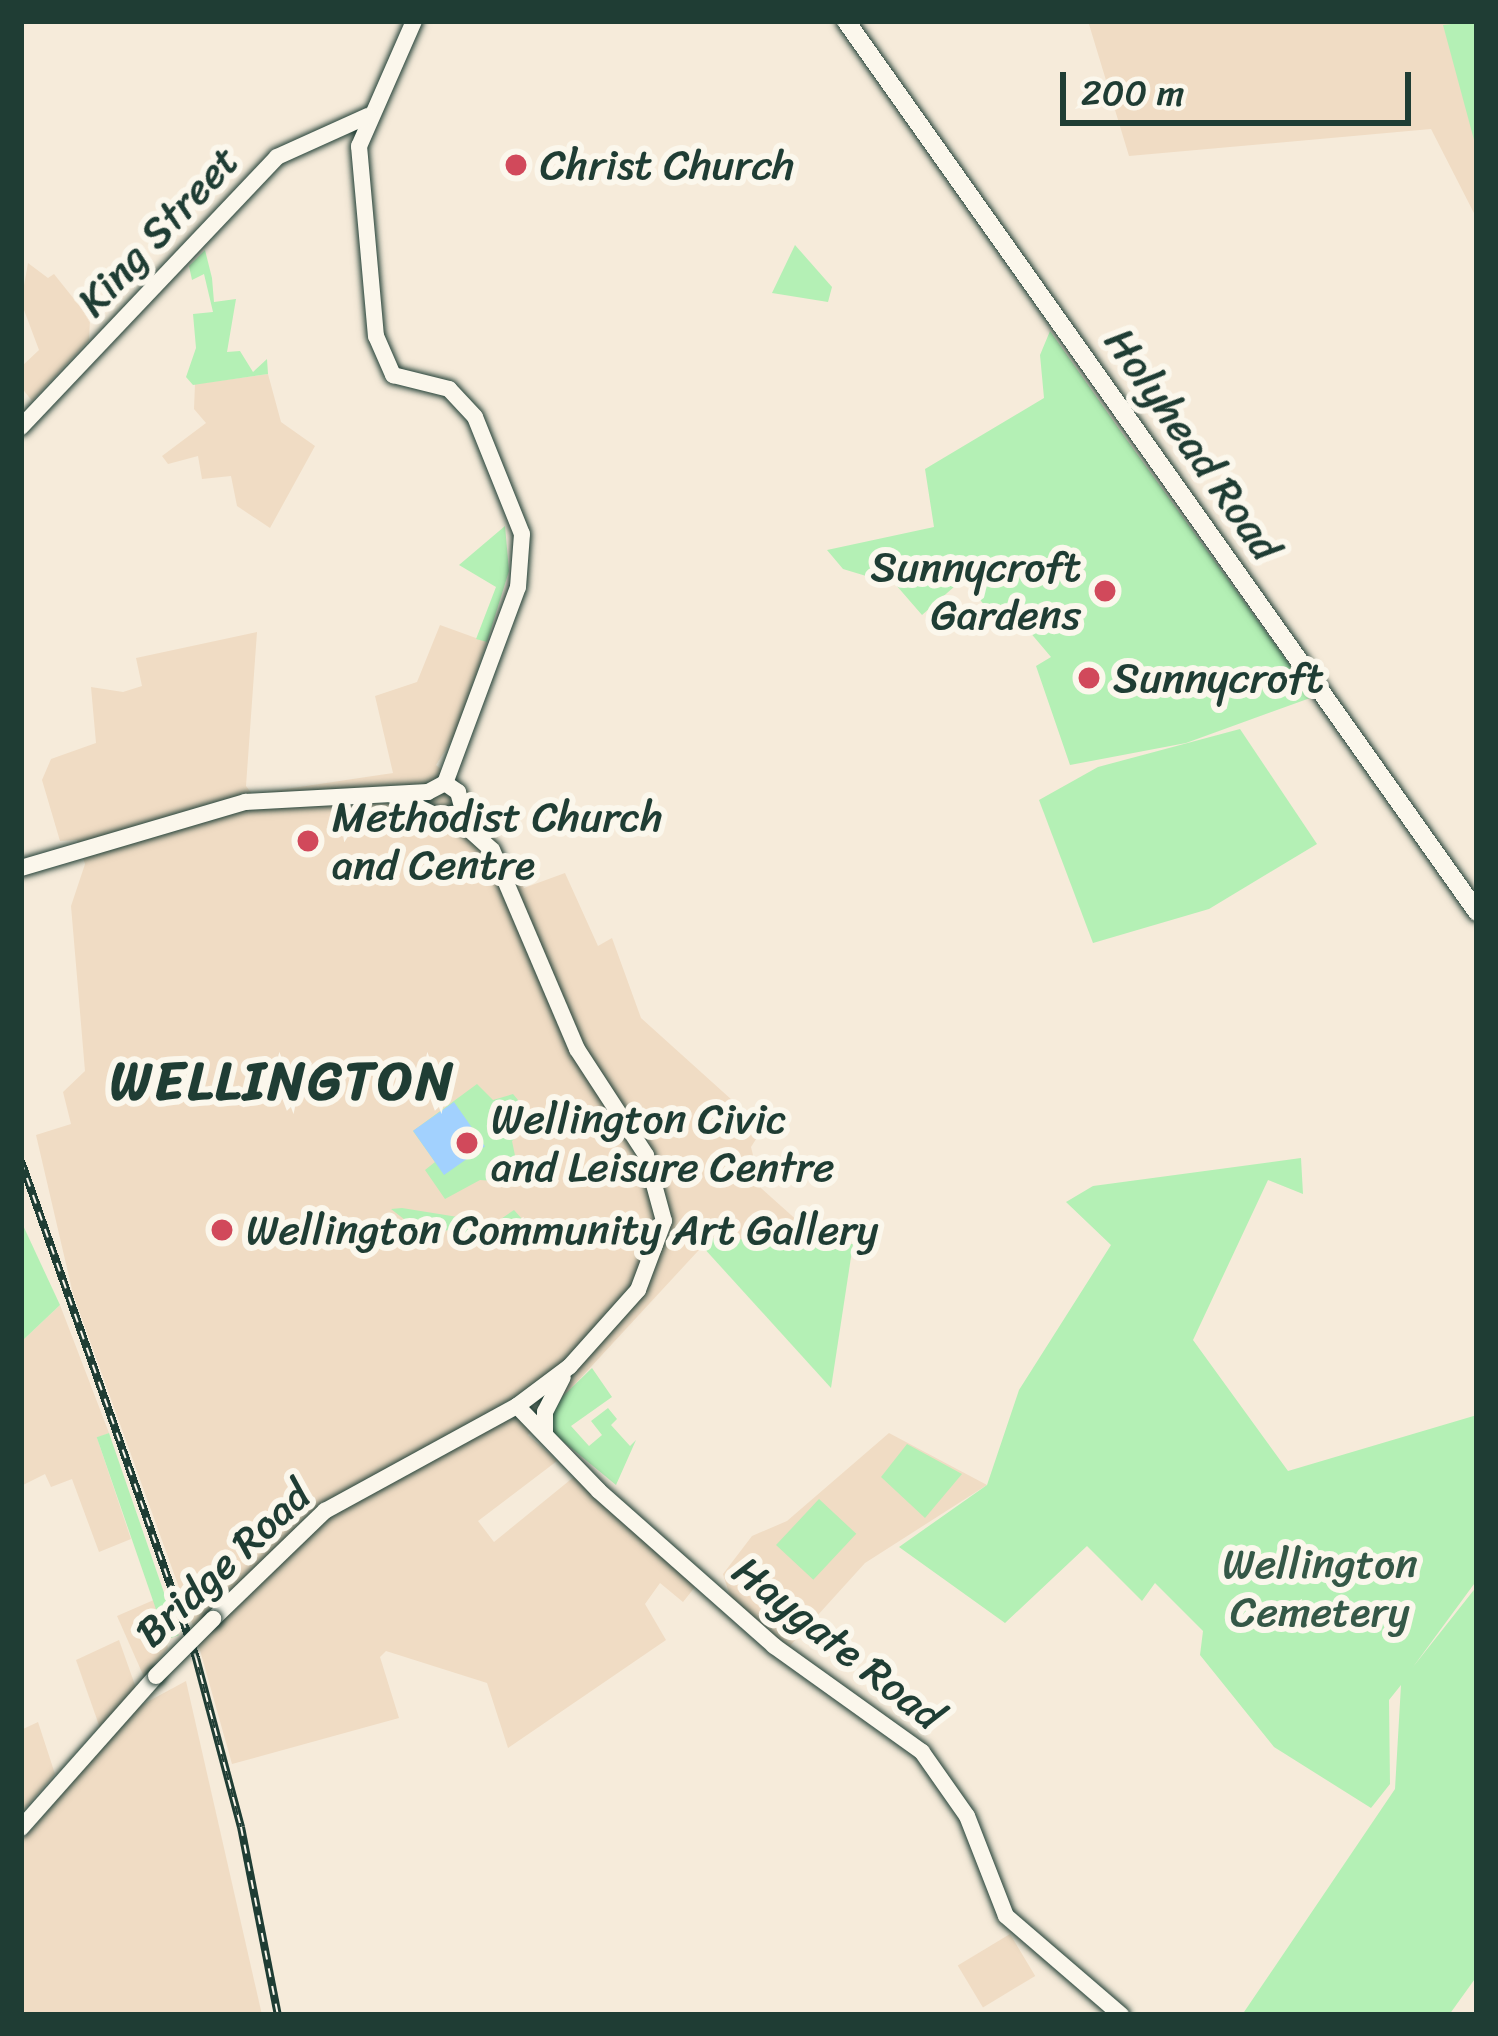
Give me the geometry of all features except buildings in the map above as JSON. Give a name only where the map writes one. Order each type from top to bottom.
[{"type":"main road","name":"Holyhead Road","points":[[846,21],[1477,911]]},
{"type":"street","points":[[414,21],[368,116],[359,146],[367,282],[393,375],[449,389],[475,417],[518,509],[518,587],[450,785],[455,810],[503,871],[563,1021],[629,1124],[662,1203],[659,1245],[638,1290],[569,1366],[550,1396],[545,1433]]},
{"type":"street","name":"King Street","points":[[21,427],[277,157],[368,116]]},
{"type":"street","points":[[21,868],[245,802],[392,795],[427,799],[450,785]]},
{"type":"street","points":[[427,799],[437,816],[455,810]]},
{"type":"street","name":"Bridge Road","points":[[21,1828],[156,1676],[325,1511],[518,1406],[569,1366]]},
{"type":"street","name":"Haygate Road","points":[[518,1406],[774,1646],[922,1752],[967,1816],[1006,1916],[1121,2015]]},
{"type":"shaded area","points":[[1088,21],[1477,21],[1477,219],[1431,129],[1129,156]]},
{"type":"shaded area","points":[[28,263],[48,278],[54,274],[90,319],[89,340],[32,401],[21,387],[21,367],[39,350],[21,302]]},
{"type":"shaded area","points":[[268,374],[281,422],[315,446],[270,528],[237,506],[231,476],[202,479],[198,456],[168,464],[162,456],[206,423],[194,409],[195,384]]},
{"type":"shaded area","points":[[440,625],[487,642],[455,735],[436,765],[469,792],[524,888],[565,873],[598,946],[612,938],[641,1018],[763,1128],[751,1147],[761,1188],[800,1223],[790,1242],[710,1238],[528,1435],[557,1461],[478,1521],[494,1542],[575,1476],[695,1587],[683,1602],[660,1583],[645,1604],[666,1640],[508,1748],[487,1683],[386,1651],[380,1657],[399,1718],[232,1764],[194,1629],[73,1294],[36,1135],[71,1124],[63,1092],[85,1071],[71,906],[85,864],[77,840],[60,841],[42,780],[51,759],[96,743],[91,687],[123,692],[142,686],[136,658],[257,632],[246,786],[252,794],[393,773],[375,696],[417,682]]},
{"type":"shaded area","points":[[60,1305],[109,1433],[97,1438],[131,1539],[99,1552],[72,1479],[51,1487],[45,1474],[21,1486],[21,1342]]},
{"type":"shaded area","points":[[889,1433],[987,1485],[865,1563],[788,1648],[730,1596],[723,1574],[752,1536],[787,1521]]},
{"type":"shaded area","points":[[156,1599],[168,1648],[144,1677],[117,1616]]},
{"type":"shaded area","points":[[119,1640],[136,1688],[100,1728],[76,1660]]},
{"type":"shaded area","points":[[186,1681],[262,2015],[21,2015],[21,1842],[136,1708]]},
{"type":"shaded area","points":[[38,1722],[55,1774],[21,1813],[21,1730]]},
{"type":"shaded area","points":[[1010,1934],[1035,1976],[983,2007],[958,1965]]},
{"type":"green space","points":[[1477,21],[1477,151],[1443,25]]},
{"type":"green space","points":[[795,245],[832,287],[828,302],[772,293]]},
{"type":"green space","points":[[205,250],[214,302],[236,299],[227,352],[240,351],[253,372],[267,359],[268,374],[193,385],[186,377],[196,348],[193,314],[213,312],[204,274],[192,280],[189,266]]},
{"type":"green space","name":"Sunnycroft Gardens","points":[[1050,331],[1313,697],[1186,743],[1070,765],[1036,666],[1051,657],[1006,604],[990,612],[963,579],[922,615],[896,585],[843,569],[827,550],[934,527],[925,469],[1044,398],[1040,355]]},
{"type":"green space","points":[[505,526],[509,571],[487,642],[476,639],[496,587],[459,565]]},
{"type":"green space","points":[[1240,729],[1317,844],[1209,909],[1093,943],[1039,800],[1098,767]]},
{"type":"green space","name":"Wellington Civic and Leisure Centre","points":[[477,1084],[493,1100],[513,1094],[523,1106],[511,1115],[522,1132],[512,1141],[518,1170],[508,1182],[480,1180],[445,1199],[425,1170],[435,1162],[413,1131]]},
{"type":"green space","name":"Wellington Cemetery","points":[[1301,1158],[1303,1194],[1268,1180],[1193,1340],[1288,1471],[1477,1415],[1477,1580],[1413,1667],[1477,1586],[1477,1976],[1449,2015],[1242,2015],[1395,1789],[1401,1685],[1389,1700],[1390,1784],[1371,1808],[1274,1747],[1200,1655],[1203,1631],[1155,1583],[1142,1601],[1087,1546],[1005,1623],[899,1547],[987,1485],[1019,1390],[1111,1245],[1066,1202],[1093,1186]]},
{"type":"green space","points":[[391,1209],[495,1223],[514,1210],[523,1220],[487,1240],[487,1232],[464,1238],[447,1230],[432,1241]]},
{"type":"green space","points":[[21,1221],[60,1305],[21,1342]]},
{"type":"green space","points":[[710,1238],[853,1244],[831,1388],[702,1246]]},
{"type":"green space","points":[[592,1368],[612,1397],[571,1426],[589,1446],[602,1435],[591,1421],[608,1408],[617,1419],[611,1425],[630,1446],[636,1440],[616,1485],[553,1433],[551,1417],[563,1396]]},
{"type":"green space","points":[[109,1433],[179,1635],[166,1640],[97,1437]]},
{"type":"green space","points":[[907,1444],[962,1474],[925,1518],[881,1477]]},
{"type":"green space","points":[[819,1499],[856,1534],[813,1580],[776,1545]]},
{"type":"water","name":"Wellington Civic and Leisure Centre","points":[[454,1102],[485,1146],[444,1175],[413,1131]]},
{"type":"railway","points":[[21,1161],[196,1658],[241,1827],[278,2015]]},
{"type":"place","name":"Christ Church","points":[[516,165]]},
{"type":"place","name":"Sunnycroft Gardens","points":[[1105,591]]},
{"type":"place","name":"Sunnycroft","points":[[1089,678]]},
{"type":"place","name":"Methodist Church and Centre","points":[[308,841]]},
{"type":"place","name":"Wellington Civic and Leisure Centre","points":[[467,1143]]},
{"type":"place","name":"Wellington Community Art Gallery","points":[[222,1230]]},
{"type":"district","name":"WELLINGTON","points":[[283,1081]]}]
